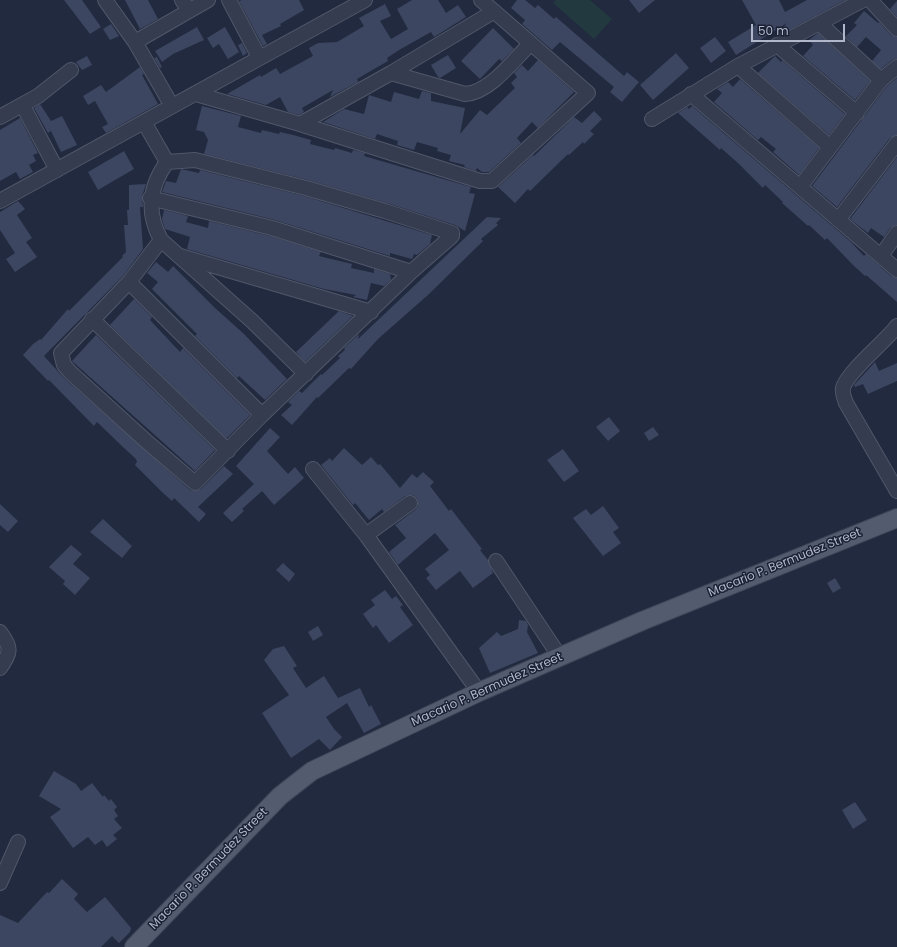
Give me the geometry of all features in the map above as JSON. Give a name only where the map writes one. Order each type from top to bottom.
[{"type":"main road","name":"Macario P. Bermudez Street","points":[[134,947],[280,796],[312,771],[479,692],[708,593],[897,518]]},
{"type":"street","points":[[105,0],[135,42],[172,106]]},
{"type":"street","points":[[135,42],[186,5],[208,0]]},
{"type":"street","points":[[230,0],[260,57]]},
{"type":"street","points":[[0,201],[365,0]]},
{"type":"street","points":[[196,94],[300,124],[480,181],[492,181],[588,93],[481,0]]},
{"type":"street","points":[[652,119],[738,66],[863,0]]},
{"type":"street","points":[[870,0],[897,29]]},
{"type":"street","points":[[300,124],[391,73],[493,12]]},
{"type":"street","points":[[819,23],[882,80]]},
{"type":"street","points":[[391,73],[465,94],[473,94],[488,85],[530,44]]},
{"type":"street","points":[[777,45],[857,112]]},
{"type":"street","points":[[738,66],[830,147]]},
{"type":"street","points":[[800,187],[882,80],[897,67]]},
{"type":"street","points":[[0,117],[23,106],[71,70]]},
{"type":"street","points":[[691,94],[897,270]]},
{"type":"street","points":[[23,106],[57,170]]},
{"type":"street","points":[[144,122],[167,162]]},
{"type":"street","points":[[838,220],[897,143]]},
{"type":"street","points":[[161,240],[129,282],[61,353],[64,365],[70,372],[195,483],[262,415],[306,374],[371,312],[411,272],[452,236],[452,233],[385,210],[210,163],[190,159],[167,162],[159,174],[150,198],[153,226],[161,240],[176,255],[252,321],[306,374]]},
{"type":"street","points":[[150,198],[272,228],[411,272]]},
{"type":"street","points":[[881,256],[897,233]]},
{"type":"street","points":[[176,255],[371,312]]},
{"type":"street","points":[[129,282],[262,415]]},
{"type":"street","points":[[92,319],[228,451]]},
{"type":"street","points":[[897,326],[884,342],[850,375],[843,389],[846,403],[897,491]]},
{"type":"street","points":[[313,469],[366,535],[479,692]]},
{"type":"street","points":[[366,535],[410,504]]},
{"type":"street","points":[[496,561],[560,657]]},
{"type":"street","points":[[0,632],[10,648],[8,655],[0,668]]},
{"type":"street","points":[[0,883],[18,842]]},
{"type":"shaded area","points":[[556,0],[590,0],[612,19],[594,39],[553,3]]},
{"type":"building","points":[[64,0],[82,0],[101,27],[90,34]]},
{"type":"building","points":[[125,0],[148,0],[158,19],[140,29]]},
{"type":"building","points":[[299,0],[304,10],[280,24],[281,26],[262,35],[267,44],[263,46],[239,1]]},
{"type":"building","points":[[412,0],[438,0],[446,13],[458,5],[466,17],[434,37],[431,32],[399,50],[387,58],[388,61],[357,79],[358,82],[330,97],[333,90],[302,108],[304,112],[299,115],[288,112],[280,97],[266,105],[227,94],[260,75],[261,77],[276,68],[280,74],[313,56],[309,48],[318,43],[337,42],[364,26],[359,18],[385,4],[391,16],[380,21],[391,39],[408,29],[397,9]]},
{"type":"building","points":[[517,0],[525,0],[535,8],[538,5],[554,19],[556,17],[624,76],[627,72],[639,82],[622,102],[610,92],[614,87],[560,42],[552,50],[522,24],[525,20],[511,8]]},
{"type":"building","points":[[629,0],[655,0],[639,13]]},
{"type":"building","points":[[742,0],[779,0],[785,12],[807,0],[845,0],[776,37],[787,23],[736,55],[728,42],[756,25]]},
{"type":"building","points":[[897,1],[897,17],[890,9]]},
{"type":"building","points":[[864,11],[878,23],[879,22],[891,35],[897,37],[897,59],[892,60],[881,69],[872,61],[881,50],[866,37],[857,47],[846,36],[857,25],[854,23]]},
{"type":"building","points":[[111,24],[119,36],[110,40],[103,29]]},
{"type":"building","points":[[197,27],[204,40],[173,54],[162,62],[155,51]]},
{"type":"building","points":[[225,27],[239,52],[228,59],[219,44],[213,48],[207,38]]},
{"type":"building","points":[[493,28],[514,49],[502,61],[499,59],[480,79],[461,61]]},
{"type":"building","points":[[818,33],[870,81],[855,100],[803,56],[813,45],[809,40]]},
{"type":"building","points":[[715,37],[726,51],[711,63],[700,48]]},
{"type":"building","points":[[242,43],[247,53],[243,56],[238,45]]},
{"type":"building","points":[[676,53],[689,68],[653,100],[640,85]]},
{"type":"building","points":[[448,55],[456,68],[440,78],[431,65]]},
{"type":"building","points":[[87,56],[92,65],[82,70],[76,62]]},
{"type":"building","points":[[775,56],[781,62],[782,60],[845,114],[829,135],[758,73]]},
{"type":"building","points":[[157,57],[162,67],[160,68],[154,58]]},
{"type":"building","points":[[538,60],[574,92],[538,128],[532,122],[517,138],[521,143],[489,172],[482,172],[477,168],[476,171],[464,167],[465,165],[449,161],[451,155],[437,151],[438,148],[417,142],[414,150],[397,145],[398,141],[377,134],[375,139],[323,122],[344,109],[364,114],[369,95],[391,102],[394,92],[419,99],[422,91],[431,93],[431,101],[465,108],[460,134],[480,110],[487,115],[515,88],[511,83],[517,77],[514,73],[522,65],[528,71]]},
{"type":"building","points":[[140,67],[144,74],[142,75],[158,104],[106,133],[102,127],[108,124],[95,101],[88,105],[83,96],[101,85],[106,92]]},
{"type":"building","points":[[897,78],[897,135],[890,138],[837,207],[812,186],[887,86]]},
{"type":"building","points":[[740,79],[819,148],[799,175],[773,152],[776,149],[761,137],[758,140],[714,102],[722,93],[717,89],[728,82],[733,87]]},
{"type":"building","points":[[40,104],[51,121],[62,116],[77,145],[61,152],[51,131],[48,133],[34,108]]},
{"type":"building","points":[[202,106],[241,116],[238,127],[261,133],[262,130],[279,134],[280,132],[311,140],[310,144],[334,150],[335,148],[352,153],[353,150],[365,153],[364,156],[471,187],[469,193],[475,194],[465,231],[455,225],[387,203],[308,180],[204,154],[208,140],[204,132],[196,130]]},
{"type":"building","points":[[692,106],[851,242],[864,256],[866,254],[891,276],[897,278],[897,302],[866,275],[865,276],[827,238],[825,240],[809,225],[808,226],[782,203],[783,202],[765,185],[763,188],[721,148],[720,150],[678,113],[687,107],[689,109]]},
{"type":"building","points":[[594,111],[602,119],[590,131],[594,134],[584,144],[583,142],[569,155],[568,154],[530,191],[528,189],[515,203],[498,187],[533,155],[534,156],[574,117],[582,123]]},
{"type":"building","points":[[20,118],[38,153],[33,155],[36,161],[29,165],[33,172],[20,179],[16,172],[0,181],[0,130]]},
{"type":"building","points":[[124,151],[134,169],[98,190],[88,172]]},
{"type":"building","points":[[897,157],[897,225],[890,228],[884,237],[871,228],[868,233],[850,219]]},
{"type":"building","points":[[181,169],[199,173],[200,170],[304,196],[432,235],[430,244],[417,255],[414,254],[412,259],[390,253],[390,256],[275,220],[162,192],[166,181],[176,183]]},
{"type":"building","points":[[146,184],[142,196],[143,207],[140,207],[143,249],[123,276],[44,356],[64,378],[190,490],[194,491],[201,489],[224,466],[233,474],[198,507],[206,514],[199,522],[174,498],[172,501],[162,492],[135,465],[137,462],[136,459],[97,422],[94,426],[23,355],[33,344],[40,339],[41,340],[68,309],[69,311],[123,257],[122,256],[126,252],[124,225],[128,225],[127,210],[129,210],[129,185]]},
{"type":"building","points":[[18,201],[25,209],[17,215],[32,238],[26,242],[37,257],[15,272],[6,259],[15,253],[0,230],[0,212]]},
{"type":"building","points":[[164,210],[188,216],[186,222],[208,228],[209,221],[270,236],[321,252],[319,256],[352,264],[351,268],[374,273],[374,269],[390,274],[391,280],[384,286],[371,283],[367,300],[353,297],[356,295],[324,289],[187,249],[190,237],[165,229],[162,219]]},
{"type":"building","points":[[487,217],[501,218],[496,223],[498,225],[481,239],[483,241],[429,294],[378,339],[351,369],[349,368],[318,398],[317,397],[292,425],[281,415],[292,405],[288,402],[299,391],[302,393],[321,374],[322,375],[340,358],[338,356],[345,350],[344,348],[359,334],[358,339]]},
{"type":"building","points":[[156,262],[168,272],[173,266],[215,308],[244,334],[287,379],[265,400],[239,376],[237,378],[195,336],[197,334],[152,289],[158,282],[147,273]]},
{"type":"building","points":[[134,299],[152,317],[150,320],[180,352],[183,348],[250,415],[228,437],[226,438],[110,325]]},
{"type":"building","points":[[339,311],[353,316],[305,362],[296,352]]},
{"type":"building","points":[[96,335],[215,450],[195,471],[72,361]]},
{"type":"building","points":[[875,362],[879,371],[897,363],[897,381],[868,394],[863,384],[855,387],[854,385]]},
{"type":"building","points":[[609,417],[620,431],[608,441],[596,427]]},
{"type":"building","points":[[653,427],[659,435],[649,441],[644,433]]},
{"type":"building","points":[[270,428],[280,437],[267,451],[288,474],[295,467],[304,478],[274,505],[262,491],[242,509],[244,511],[232,522],[223,513],[254,484],[236,466]]},
{"type":"building","points":[[344,448],[362,465],[371,457],[378,465],[380,464],[400,488],[412,474],[417,478],[423,472],[434,482],[430,486],[449,511],[451,509],[482,549],[480,550],[488,560],[493,573],[473,588],[460,571],[436,590],[426,578],[430,575],[425,569],[449,550],[435,533],[398,565],[389,552],[406,538],[395,525],[415,510],[418,506],[417,498],[413,495],[405,496],[384,512],[382,509],[369,520],[355,503],[353,505],[321,465],[330,458],[332,461]]},
{"type":"building","points":[[563,449],[579,471],[564,482],[547,460]]},
{"type":"building","points":[[0,504],[18,521],[8,532],[0,525]]},
{"type":"building","points":[[603,506],[619,528],[613,532],[621,543],[603,556],[573,518],[586,509],[591,515]]},
{"type":"building","points":[[103,519],[132,546],[122,558],[90,532]]},
{"type":"building","points":[[71,545],[82,554],[73,564],[90,578],[75,595],[63,584],[65,581],[49,567]]},
{"type":"building","points":[[283,563],[295,574],[289,582],[276,570]]},
{"type":"building","points":[[835,578],[841,588],[833,593],[827,583]]},
{"type":"building","points":[[385,590],[392,599],[396,596],[403,605],[400,607],[413,625],[389,643],[376,625],[373,628],[363,614],[375,605],[371,600]]},
{"type":"building","points":[[519,620],[526,621],[528,625],[527,632],[538,653],[490,673],[479,648],[497,632],[501,636],[518,629]]},
{"type":"building","points":[[318,626],[323,635],[313,641],[308,632]]},
{"type":"building","points":[[284,646],[297,666],[293,668],[306,688],[324,676],[338,698],[360,688],[369,707],[371,705],[381,724],[364,733],[347,703],[326,717],[334,729],[342,737],[330,750],[319,739],[291,758],[262,713],[289,695],[264,660],[273,649]]},
{"type":"building","points":[[54,771],[76,784],[81,791],[92,783],[103,797],[104,795],[109,801],[111,799],[117,807],[114,810],[118,816],[114,819],[122,828],[113,835],[117,839],[107,847],[102,840],[95,845],[88,837],[73,848],[50,817],[61,809],[39,796]]},
{"type":"building","points":[[855,802],[867,820],[853,829],[842,810]]},
{"type":"building","points":[[62,879],[78,894],[74,899],[87,912],[105,897],[131,928],[130,932],[119,943],[112,936],[101,947],[0,947],[0,915],[18,923],[47,892],[49,893]]}]
